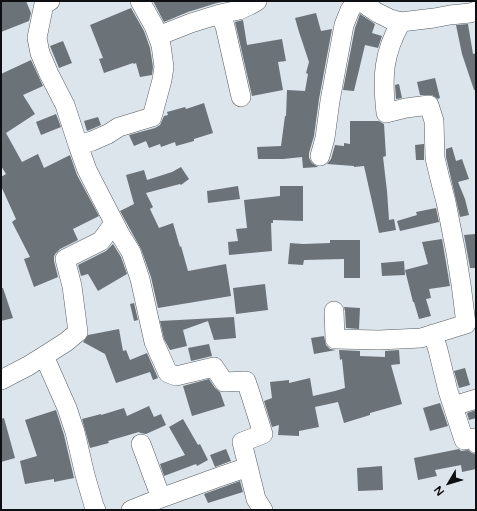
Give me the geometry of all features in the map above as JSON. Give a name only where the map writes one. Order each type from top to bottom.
[{"type":"street","points":[[50,1],[44,4],[37,38],[40,53],[65,105],[87,170],[114,223],[131,252],[140,279],[154,342],[168,373],[176,376],[214,367],[224,382],[246,381],[262,434],[242,442],[256,499],[263,510]]},
{"type":"street","points":[[78,145],[97,139],[119,127],[152,117],[164,67],[158,36],[140,1]]},
{"type":"street","points":[[158,36],[191,23],[239,10],[257,1]]},
{"type":"street","points":[[320,156],[325,138],[330,101],[344,25],[350,10],[356,1]]},
{"type":"street","points":[[360,1],[376,12],[390,19],[401,22],[476,11]]},
{"type":"street","points":[[220,14],[225,26],[242,97]]},
{"type":"street","points":[[334,311],[335,339],[379,340],[421,338],[466,324],[462,284],[446,202],[435,158],[434,121],[429,105],[406,108],[386,113],[384,69],[393,36],[401,22]]},
{"type":"street","points":[[1,380],[28,366],[66,342],[78,332],[72,286],[65,259],[101,241],[114,223]]},
{"type":"street","points":[[433,334],[443,373],[464,440],[475,438],[476,443]]},
{"type":"street","points":[[44,356],[76,432],[85,475],[96,510]]},
{"type":"street","points":[[453,406],[476,399]]},
{"type":"street","points":[[141,444],[161,498]]},
{"type":"street","points":[[131,510],[248,467]]},
{"type":"building","points":[[1,1],[26,1],[31,13],[29,21],[1,32]]},
{"type":"building","points":[[153,1],[228,1],[188,12],[164,22]]},
{"type":"building","points":[[131,8],[144,31],[150,48],[153,67],[152,75],[140,77],[136,63],[104,73],[99,59],[103,58],[90,25]]},
{"type":"building","points":[[316,13],[321,31],[332,29],[319,99],[314,136],[309,153],[309,158],[312,163],[318,167],[303,168],[302,157],[258,159],[257,147],[281,146],[286,116],[287,90],[305,91],[308,74],[306,73],[309,62],[295,18]]},
{"type":"building","points":[[360,14],[375,24],[372,33],[382,36],[378,48],[365,45],[354,91],[343,90],[355,28]]},
{"type":"building","points":[[243,20],[247,45],[282,39],[286,61],[278,62],[283,90],[252,96],[235,22]]},
{"type":"building","points":[[468,24],[473,54],[476,53],[476,90],[474,90],[462,54],[456,25]]},
{"type":"building","points":[[63,41],[72,63],[59,68],[50,46]]},
{"type":"building","points":[[31,60],[43,86],[23,95],[35,114],[6,133],[22,162],[38,154],[44,168],[70,155],[77,175],[99,216],[73,229],[78,240],[60,249],[56,253],[54,256],[54,261],[58,277],[34,287],[24,259],[30,257],[12,222],[16,219],[1,186],[1,177],[6,174],[1,166],[1,74]]},
{"type":"building","points":[[435,78],[440,98],[438,99],[432,95],[420,95],[417,82]]},
{"type":"building","points":[[399,84],[402,98],[396,99],[395,85]]},
{"type":"building","points":[[204,103],[213,133],[194,139],[194,141],[176,146],[175,142],[161,147],[160,144],[149,148],[146,141],[134,146],[129,135],[155,128],[160,125],[164,116],[168,115],[167,112],[185,107],[186,109]]},
{"type":"building","points":[[56,114],[61,127],[41,135],[36,122]]},
{"type":"building","points":[[98,117],[101,125],[87,131],[84,121]]},
{"type":"building","points":[[350,121],[379,121],[384,124],[386,156],[383,157],[389,220],[394,219],[396,230],[379,233],[364,166],[354,167],[327,164],[331,159],[335,145],[344,146],[344,143],[350,144]]},
{"type":"building","points":[[424,144],[424,160],[416,160],[415,145]]},
{"type":"building","points":[[452,147],[456,161],[462,159],[469,179],[458,182],[465,199],[469,215],[460,217],[446,157],[446,149]]},
{"type":"building","points":[[181,167],[189,179],[181,185],[146,193],[153,207],[150,209],[159,228],[173,223],[188,271],[226,264],[231,296],[158,308],[151,277],[141,249],[120,211],[134,204],[126,175],[144,170],[147,180],[172,172]]},
{"type":"building","points":[[238,186],[240,199],[208,203],[207,191]]},
{"type":"building","points":[[280,186],[303,186],[303,221],[273,220],[273,223],[271,223],[272,251],[229,255],[228,242],[238,241],[236,229],[247,228],[244,200],[280,196]]},
{"type":"building","points":[[436,208],[439,222],[400,231],[397,221],[417,215],[416,212]]},
{"type":"building","points":[[475,234],[476,268],[470,268],[464,235]]},
{"type":"building","points":[[442,239],[450,286],[429,289],[431,298],[426,299],[431,316],[419,319],[405,270],[428,264],[422,242]]},
{"type":"building","points":[[330,240],[360,240],[360,278],[344,278],[344,259],[304,260],[303,265],[288,264],[290,243],[330,243]]},
{"type":"building","points":[[113,244],[121,257],[127,274],[98,291],[88,274],[81,276],[78,265],[106,251]]},
{"type":"building","points":[[404,261],[405,275],[382,276],[381,263]]},
{"type":"building","points":[[265,284],[268,310],[236,314],[233,288]]},
{"type":"building","points":[[1,288],[3,288],[13,318],[1,321]]},
{"type":"building","points":[[134,303],[138,320],[134,321],[130,304]]},
{"type":"building","points":[[344,307],[360,308],[359,329],[346,328]]},
{"type":"building","points":[[234,317],[236,338],[214,340],[208,321],[183,330],[187,346],[170,350],[164,339],[160,321]]},
{"type":"building","points":[[119,329],[123,351],[126,350],[130,360],[147,353],[158,378],[153,380],[150,372],[116,383],[105,354],[83,342],[88,335]]},
{"type":"building","points":[[324,336],[326,345],[330,349],[336,350],[314,354],[311,338]]},
{"type":"building","points":[[209,344],[212,356],[191,361],[188,348]]},
{"type":"building","points":[[339,350],[360,351],[360,356],[385,357],[385,351],[399,350],[400,364],[391,365],[402,404],[370,413],[370,415],[344,423],[338,402],[315,407],[319,427],[299,431],[299,436],[278,435],[279,425],[272,427],[264,401],[272,398],[270,382],[289,380],[289,383],[310,378],[313,396],[345,388],[342,359],[340,360]]},
{"type":"building","points":[[465,368],[470,385],[459,388],[454,371]]},
{"type":"building","points":[[209,379],[215,388],[220,392],[225,406],[192,416],[183,386]]},
{"type":"building","points":[[440,403],[448,426],[430,431],[423,408]]},
{"type":"building","points":[[149,406],[154,417],[161,414],[166,425],[146,434],[139,432],[90,448],[82,419],[124,408],[127,416]]},
{"type":"building","points":[[56,410],[64,435],[74,478],[54,482],[54,479],[25,484],[20,461],[37,456],[25,420]]},
{"type":"building","points":[[476,410],[476,418],[469,420],[467,413]]},
{"type":"building","points":[[4,418],[15,458],[1,462],[1,419]]},
{"type":"building","points":[[183,419],[198,445],[200,444],[208,460],[197,466],[196,464],[164,476],[160,464],[185,455],[169,427]]},
{"type":"building","points":[[226,449],[231,461],[215,467],[210,455]]},
{"type":"building","points":[[459,449],[461,451],[468,450],[476,454],[476,469],[462,472],[461,465],[435,470],[437,476],[418,480],[414,458]]},
{"type":"building","points":[[382,466],[383,490],[358,491],[357,468]]},
{"type":"building","points":[[240,481],[243,492],[208,503],[204,494]]}]
